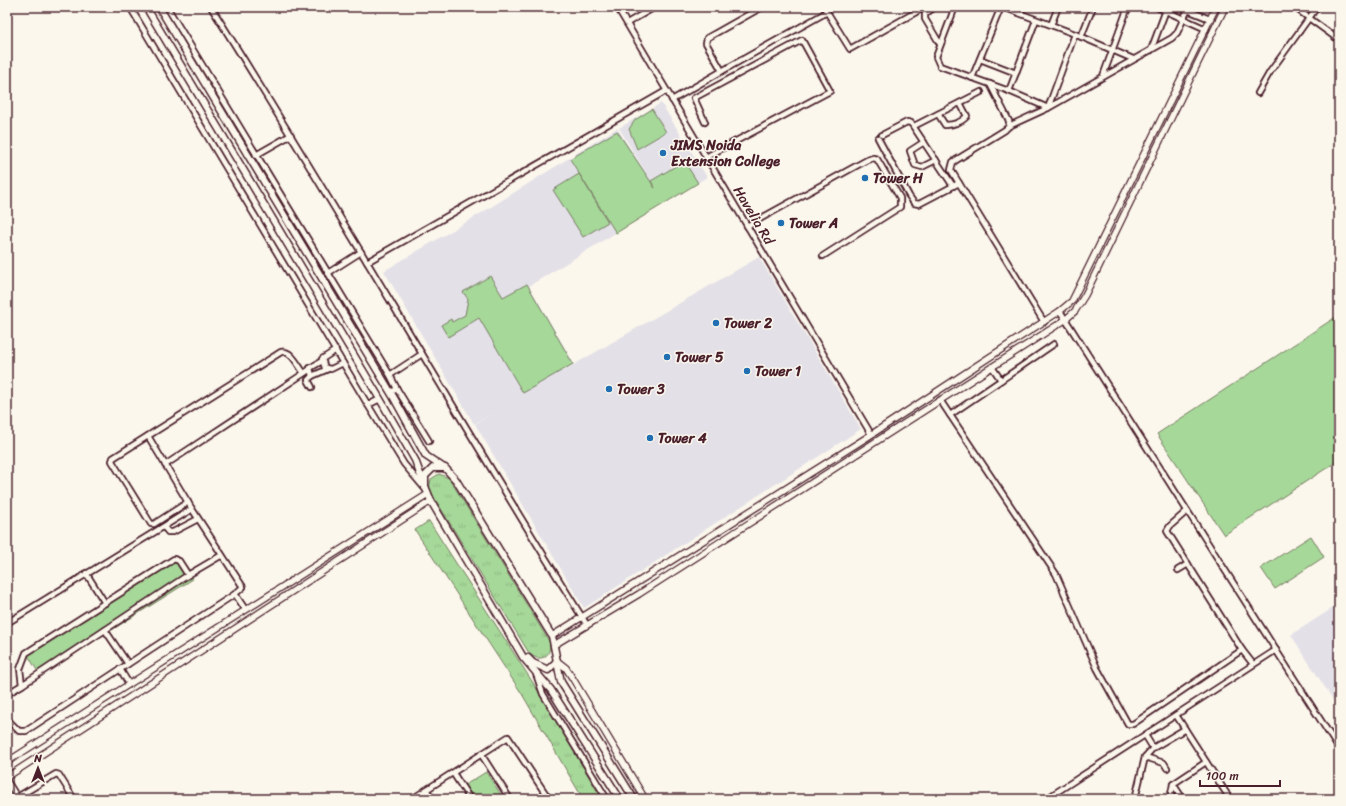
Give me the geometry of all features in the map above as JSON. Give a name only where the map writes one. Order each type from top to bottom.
[{"type":"main road","points":[[146,7],[380,399],[415,460],[431,501],[518,648],[536,674],[550,690],[620,799]]},
{"type":"main road","points":[[159,7],[391,392],[426,456],[445,468],[456,480],[552,636],[561,682],[634,799]]},
{"type":"main road","points":[[426,490],[425,476],[433,468],[445,468]]},
{"type":"main road","points":[[518,648],[533,663],[542,668],[548,670],[557,661]]},
{"type":"street","points":[[7,762],[245,609],[426,490],[404,464],[130,7]]},
{"type":"street","points":[[167,7],[429,441]]},
{"type":"street","points":[[211,7],[291,135],[532,539],[587,625]]},
{"type":"street","name":"Havelia Rd","points":[[617,7],[871,434]]},
{"type":"street","points":[[627,23],[655,7]]},
{"type":"street","points":[[722,71],[706,43],[707,38],[762,7]]},
{"type":"street","points":[[824,7],[850,49],[925,7]]},
{"type":"street","points":[[935,7],[925,14],[925,19],[940,44]]},
{"type":"street","points":[[955,7],[936,57],[940,66],[1009,91],[1048,108]]},
{"type":"street","points":[[972,78],[1002,7],[1075,34],[1133,60]]},
{"type":"street","points":[[1020,13],[1022,7]]},
{"type":"street","points":[[1051,25],[1058,7]]},
{"type":"street","points":[[1081,37],[1093,7]]},
{"type":"street","points":[[1103,76],[1111,50],[1128,7]]},
{"type":"street","points":[[1157,7],[1206,29]]},
{"type":"street","points":[[1180,7],[1188,8],[1210,19]]},
{"type":"street","points":[[554,645],[992,367],[1065,320],[1075,311],[1085,295],[1225,7]]},
{"type":"street","points":[[1294,7],[1339,40]]},
{"type":"street","points":[[1258,93],[1270,72],[1316,7]]},
{"type":"street","points":[[1044,322],[951,170],[953,162],[1005,130],[1009,126],[1048,108],[1172,38],[1177,33],[1188,8]]},
{"type":"street","points":[[552,636],[850,448],[1044,322],[1072,301],[1215,9],[1221,14]]},
{"type":"street","points":[[1151,50],[1166,10]]},
{"type":"street","points":[[672,100],[827,12]]},
{"type":"street","points":[[1009,91],[1036,20]]},
{"type":"street","points":[[1048,108],[1075,34]]},
{"type":"street","points":[[705,122],[694,98],[802,40],[830,91],[706,157]]},
{"type":"street","points":[[980,59],[1016,73]]},
{"type":"street","points":[[990,84],[1009,121],[1009,126]]},
{"type":"street","points":[[367,262],[666,91]]},
{"type":"street","points":[[914,126],[981,92]]},
{"type":"street","points":[[938,114],[945,125],[950,125],[964,119],[966,116],[966,111],[960,103]]},
{"type":"street","points":[[953,186],[914,126],[907,122],[880,137],[909,196],[914,203],[919,204],[959,183]]},
{"type":"street","points":[[256,155],[291,135]]},
{"type":"street","points":[[924,142],[910,151],[915,165],[922,167],[936,160]]},
{"type":"street","points":[[748,226],[867,160],[873,158],[877,159],[900,198],[900,207],[822,256]]},
{"type":"street","points":[[328,273],[361,252]]},
{"type":"street","points":[[1060,311],[1339,749]]},
{"type":"street","points":[[950,414],[1054,344]]},
{"type":"street","points":[[166,465],[322,362],[325,357],[336,350]]},
{"type":"street","points":[[188,502],[154,524],[151,524],[116,467],[113,458],[281,352],[286,351],[290,353],[304,373]]},
{"type":"street","points":[[390,375],[422,354]]},
{"type":"street","points":[[322,362],[328,369]]},
{"type":"street","points":[[312,387],[308,380],[312,376],[343,362]]},
{"type":"street","points":[[992,367],[1001,380]]},
{"type":"street","points":[[309,370],[312,376]]},
{"type":"street","points":[[391,392],[397,389]]},
{"type":"street","points":[[368,405],[380,399]]},
{"type":"street","points":[[940,400],[1056,574],[1097,668],[1126,722],[1132,724],[1242,650]]},
{"type":"street","points":[[7,719],[19,731],[26,731],[235,594],[243,587],[198,519],[148,436]]},
{"type":"street","points":[[850,448],[854,455]]},
{"type":"street","points":[[7,777],[431,501]]},
{"type":"street","points":[[7,623],[192,509]]},
{"type":"street","points":[[1187,511],[1170,526],[1167,531],[1242,650],[1253,664]]},
{"type":"street","points":[[164,527],[168,532],[173,532],[198,519]]},
{"type":"street","points":[[7,694],[188,575],[222,555]]},
{"type":"street","points":[[22,684],[20,671],[26,653],[174,559],[178,561],[188,575]]},
{"type":"street","points":[[1178,570],[1188,564]]},
{"type":"street","points":[[86,573],[105,603]]},
{"type":"street","points":[[235,594],[245,609]]},
{"type":"street","points":[[105,630],[128,664]]},
{"type":"street","points":[[1046,799],[1276,650]]},
{"type":"street","points":[[557,661],[566,668],[645,799]]},
{"type":"street","points":[[120,669],[129,684]]},
{"type":"street","points":[[536,674],[543,694],[607,799]]},
{"type":"street","points":[[1176,715],[1230,799]]},
{"type":"street","points":[[1135,799],[1145,757],[1153,748],[1185,728]]},
{"type":"street","points":[[54,732],[60,742]]},
{"type":"street","points":[[1145,735],[1153,748]]},
{"type":"street","points":[[412,799],[508,737],[549,799]]},
{"type":"street","points":[[481,754],[510,799]]},
{"type":"street","points":[[1145,757],[1164,763],[1167,768]]},
{"type":"street","points":[[1170,799],[1173,784],[1206,762]]},
{"type":"street","points":[[453,773],[470,799]]},
{"type":"street","points":[[7,781],[16,798],[56,774],[74,799]]},
{"type":"street","points":[[1173,784],[1183,799]]},
{"type":"street","points":[[426,790],[432,799]]},
{"type":"shaded area","points":[[661,103],[707,177],[529,286],[574,364],[558,374],[759,257],[861,429],[584,608],[475,424],[493,413],[474,424],[384,271],[483,212],[617,128],[651,181],[619,128]]},
{"type":"shaded area","points":[[1339,604],[1339,709],[1291,635]]},
{"type":"green space","points":[[652,109],[666,132],[637,149],[629,129],[635,120]]},
{"type":"green space","points":[[617,131],[655,188],[651,181],[684,161],[698,183],[616,233],[570,159]]},
{"type":"green space","points":[[579,174],[608,222],[583,237],[553,190]]},
{"type":"green space","points":[[490,276],[503,297],[527,284],[573,364],[523,393],[479,318],[448,337],[441,325],[451,319],[452,322],[465,315],[468,299],[463,292]]},
{"type":"green space","points":[[1339,315],[1339,460],[1224,535],[1157,434]]},
{"type":"green space","points":[[439,474],[449,478],[549,641],[549,651],[545,657],[537,658],[529,653],[429,489],[431,479]]},
{"type":"green space","points":[[429,521],[535,686],[602,799],[583,799],[522,694],[415,530]]},
{"type":"green space","points":[[1311,536],[1324,557],[1275,589],[1261,568]]},
{"type":"green space","points":[[180,558],[193,579],[40,675],[27,654]]},
{"type":"green space","points":[[486,772],[504,799],[474,799],[465,785]]},
{"type":"place","name":"JIMS Noida Extension College","points":[[663,153]]},
{"type":"place","name":"Tower H","points":[[865,178]]},
{"type":"place","name":"Tower A","points":[[781,223]]},
{"type":"place","name":"Tower 2","points":[[716,323]]},
{"type":"place","name":"Tower 5","points":[[667,357]]},
{"type":"place","name":"Tower 1","points":[[747,371]]},
{"type":"place","name":"Tower 3","points":[[609,389]]},
{"type":"place","name":"Tower 4","points":[[650,438]]}]
